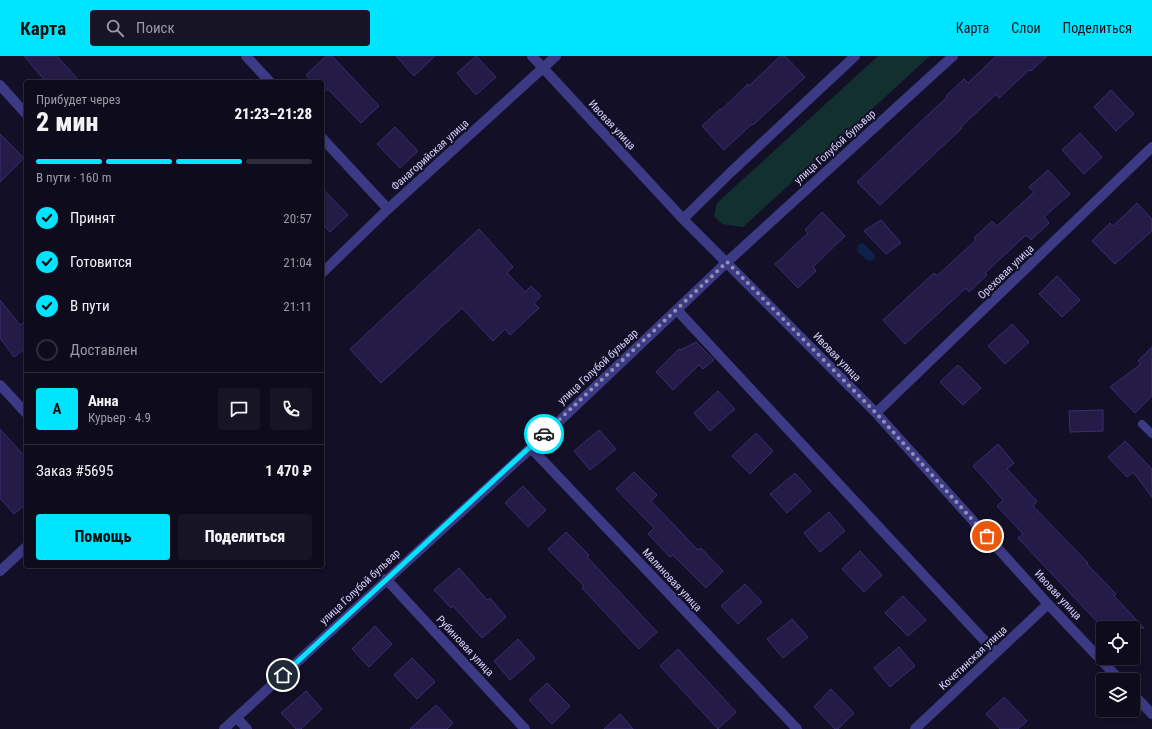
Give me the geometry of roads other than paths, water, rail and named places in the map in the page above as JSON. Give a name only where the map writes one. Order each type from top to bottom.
[{"type":"street","points":[[246,56],[268,80]]},
{"type":"street","name":"Ивовая улица","points":[[532,56],[683,219],[876,413],[1048,604],[1113,673]]},
{"type":"street","name":"Фанагорийская улица","points":[[324,271],[388,209],[556,56]]},
{"type":"street","points":[[683,219],[855,56]]},
{"type":"street","name":"улица Голубой бульвар","points":[[224,729],[530,448],[727,262],[953,56]]},
{"type":"street","points":[[0,85],[24,112]]},
{"type":"street","points":[[324,140],[388,209]]},
{"type":"street","name":"Ореховая улица","points":[[876,413],[1152,147]]},
{"type":"street","points":[[677,310],[996,653]]},
{"type":"street","points":[[0,385],[24,411]]},
{"type":"street","name":"Малиновая улица","points":[[530,448],[797,729]]},
{"type":"street","points":[[0,571],[24,549]]},
{"type":"street","name":"Рубиновая улица","points":[[386,579],[525,729]]},
{"type":"street","name":"Кочетинская улица","points":[[914,729],[1048,604]]},
{"type":"street","points":[[1140,701],[1152,714]]},
{"type":"street","points":[[237,718],[247,729]]},
{"type":"lane","points":[[1142,424],[1152,434]]},
{"type":"water","points":[[863,243],[874,254],[875,258],[872,261],[867,260],[857,251],[858,245]]}]
